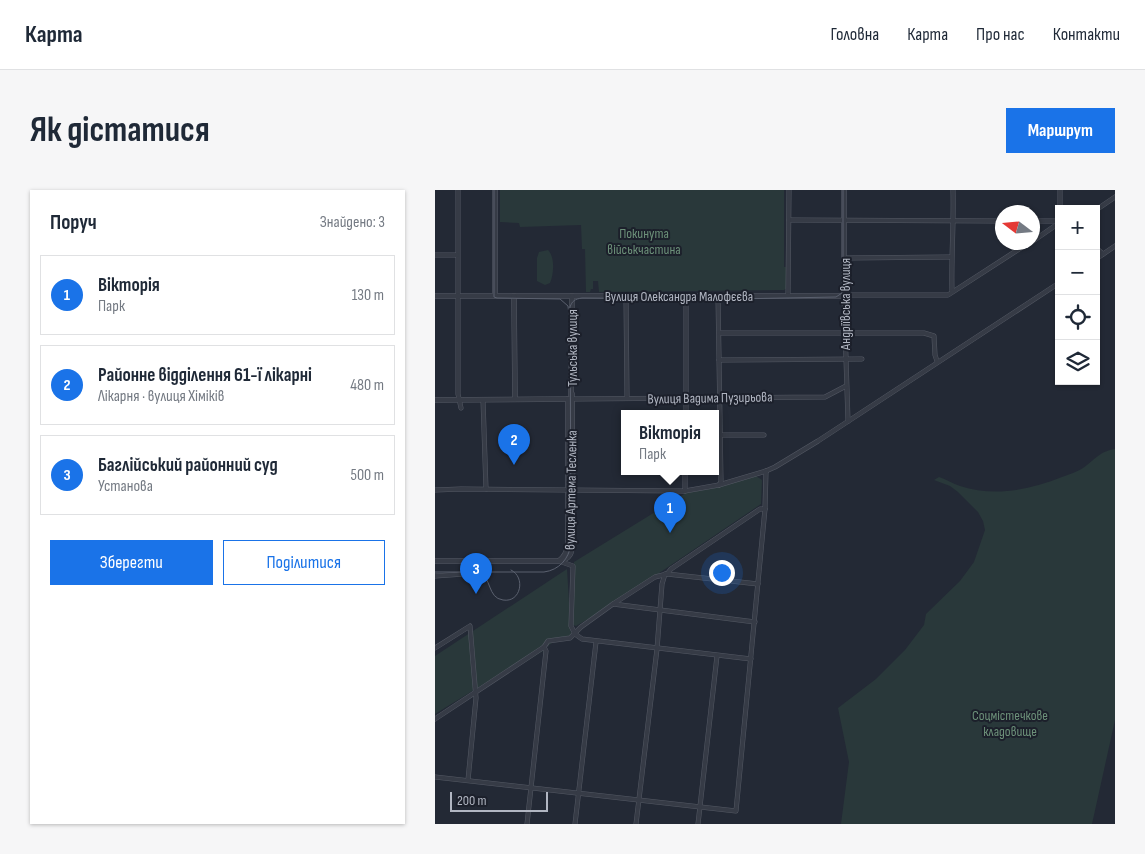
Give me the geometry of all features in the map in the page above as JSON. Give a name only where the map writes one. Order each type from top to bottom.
[{"type":"street","points":[[458,190],[458,394],[461,408]]},
{"type":"street","points":[[495,190],[495,296]]},
{"type":"street","points":[[788,296],[789,190]]},
{"type":"street","name":"Андріївська вулиця","points":[[844,190],[845,360],[848,421]]},
{"type":"street","points":[[952,291],[953,190]]},
{"type":"street","points":[[1060,190],[1060,205]]},
{"type":"street","points":[[1100,207],[1115,197]]},
{"type":"street","points":[[789,220],[995,220]]},
{"type":"street","points":[[1040,221],[1055,222]]},
{"type":"street","name":"Вулиця Олександра Малофєєва","points":[[1040,236],[1055,225]]},
{"type":"street","points":[[1100,256],[1115,246]]},
{"type":"street","name":"Вулиця Олександра Малофєєва","points":[[514,296],[948,295],[1018,250]]},
{"type":"street","points":[[1098,250],[1103,254]]},
{"type":"street","points":[[435,255],[457,255]]},
{"type":"street","points":[[845,258],[951,257]]},
{"type":"street","points":[[435,490],[685,491],[719,485],[765,471],[796,455],[1055,286]]},
{"type":"street","points":[[435,296],[514,296],[515,400]]},
{"type":"street","name":"Тульська вулиця","points":[[571,397],[572,296]]},
{"type":"street","points":[[626,296],[627,398]]},
{"type":"street","points":[[718,296],[719,485]]},
{"type":"street","points":[[686,297],[686,410]]},
{"type":"street","points":[[719,333],[932,334],[935,340],[937,361]]},
{"type":"street","points":[[719,360],[862,359]]},
{"type":"street","name":"Вулиця Вадима Пузирьова","points":[[435,400],[515,400],[571,397],[686,399],[825,397],[846,386]]},
{"type":"street","name":"вулиця Артема Тесленка","points":[[558,561],[563,558],[567,549],[571,397]]},
{"type":"street","points":[[483,400],[486,489]]},
{"type":"street","points":[[720,435],[764,435]]},
{"type":"street","points":[[435,777],[736,811],[765,509],[765,471]]},
{"type":"street","points":[[685,475],[685,491]]},
{"type":"street","points":[[637,824],[657,649],[662,584],[666,574],[752,514],[765,509]]},
{"type":"street","points":[[435,562],[558,561],[573,566],[571,626],[582,639],[751,659]]},
{"type":"street","points":[[435,576],[478,573]]},
{"type":"street","points":[[435,719],[544,647],[548,641],[570,638],[581,627],[613,604],[655,577],[666,574],[758,584]]},
{"type":"street","points":[[613,604],[755,622]]},
{"type":"street","points":[[436,645],[469,626],[476,692],[468,780]]},
{"type":"street","points":[[575,824],[597,642]]},
{"type":"street","points":[[527,824],[546,651],[544,647]]},
{"type":"street","points":[[698,824],[717,656]]},
{"type":"green space","name":"Покинута військчастина","points":[[500,190],[784,190],[784,267],[787,267],[787,288],[784,290],[599,292],[598,281],[593,281],[593,289],[590,292],[586,292],[585,249],[582,249],[581,225],[520,227],[519,223],[500,222]]},
{"type":"green space","points":[[548,250],[553,261],[553,270],[550,283],[545,285],[537,281],[537,258],[539,252]]},
{"type":"green space","name":"Соцмістечкове кладовище","points":[[1115,449],[1115,720],[1092,824],[841,824],[849,762],[838,708],[876,679],[905,650],[924,625],[926,614],[960,581],[974,562],[985,530],[978,512],[958,492],[950,486],[934,480],[939,477],[960,486],[986,491],[1025,488],[1050,482],[1075,472],[1101,454]]},
{"type":"green space","points":[[756,476],[762,480],[761,504],[609,607],[576,626],[573,625],[574,562],[686,493],[709,489]]},
{"type":"green space","points":[[567,569],[571,635],[542,649],[545,652],[543,667],[543,651],[523,662],[534,653],[435,714],[435,656]]},
{"type":"tram line","points":[[494,190],[494,297],[560,299],[568,306],[569,315]]},
{"type":"tram line","points":[[435,572],[544,572],[554,569],[566,559],[571,544],[570,307],[573,302],[582,298],[733,299],[836,297],[842,293],[843,288],[843,190]]},
{"type":"tram line","points":[[479,572],[486,578],[494,595],[503,600],[509,600],[517,594],[520,583],[516,573],[511,570]]},
{"type":"place","name":"Районне відділення 61-ї лікарні","points":[[514,465]]},
{"type":"place","name":"Вікторія","points":[[670,533]]},
{"type":"place","name":"Баглійський районний суд","points":[[476,594]]}]
